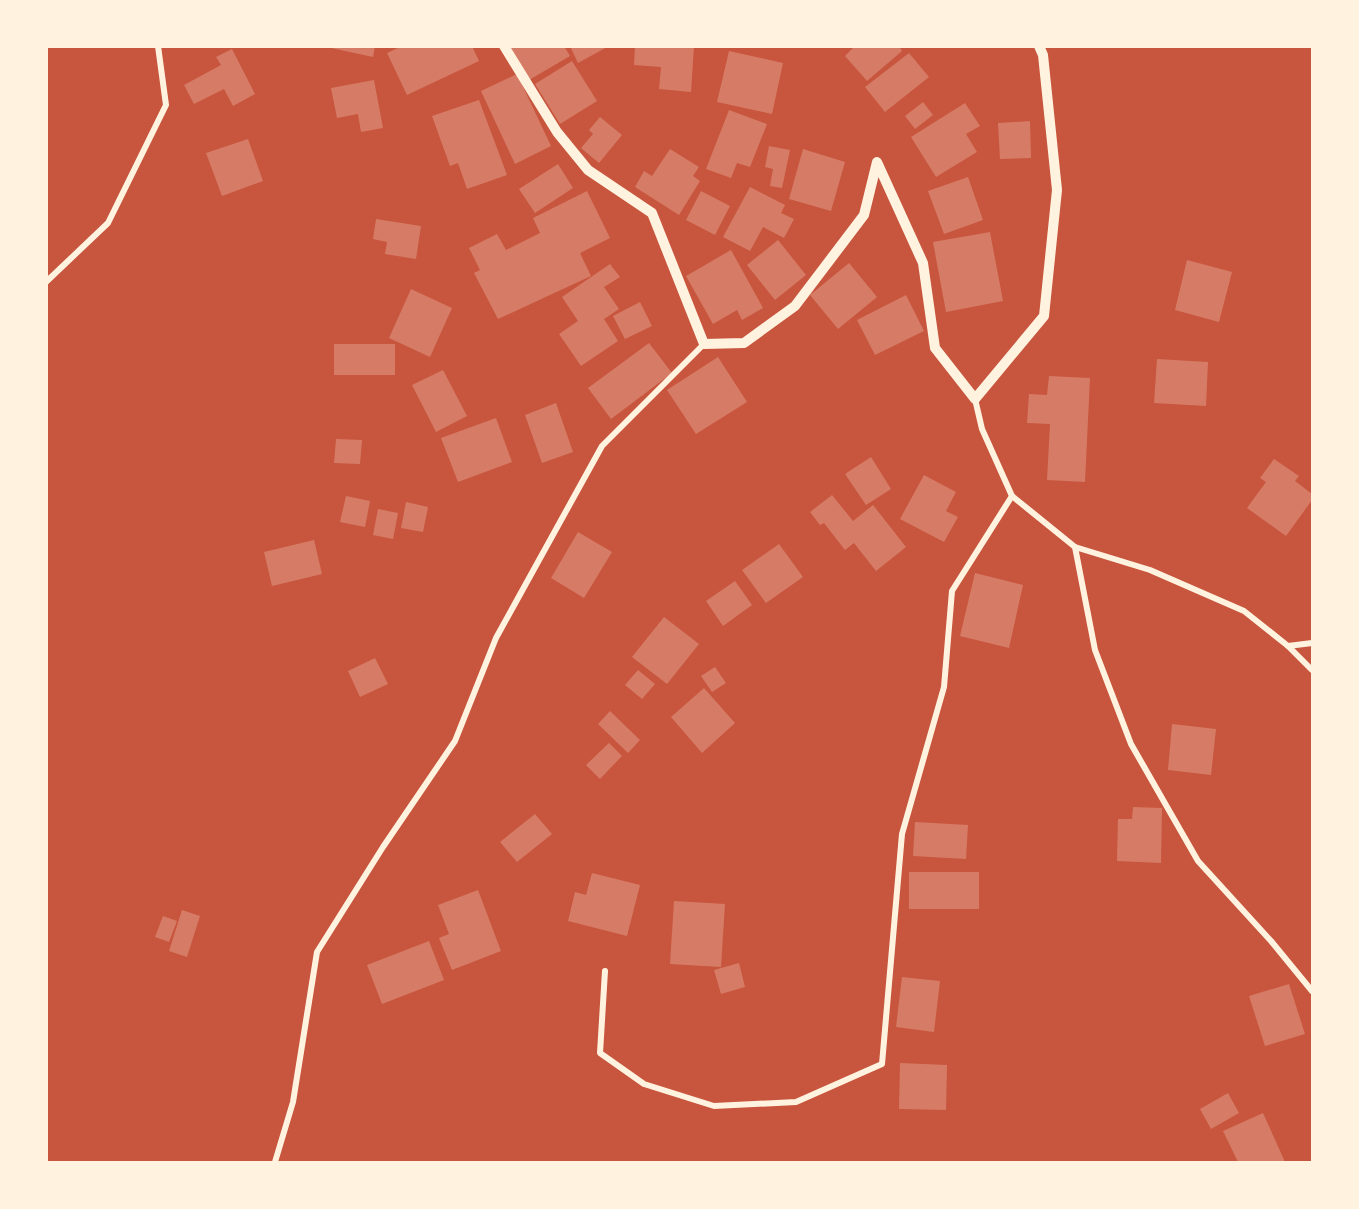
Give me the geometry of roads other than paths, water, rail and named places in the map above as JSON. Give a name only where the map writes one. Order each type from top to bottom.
[{"type":"street","points":[[46,282],[108,223],[166,105],[158,46]]},
{"type":"street","points":[[504,46],[557,132],[588,170],[652,213],[704,344]]},
{"type":"street","points":[[975,399],[1044,316],[1057,190],[1043,55],[1039,46]]},
{"type":"street","points":[[275,1162],[293,1102],[317,952],[383,847],[456,741],[496,638],[602,446],[704,344],[744,343],[795,306],[864,215],[877,162],[923,263],[935,348],[975,399],[982,429],[1012,496],[1075,547],[1150,570],[1244,611],[1288,646],[1312,670]]},
{"type":"street","points":[[605,971],[600,1053],[644,1084],[714,1106],[796,1102],[882,1064],[902,834],[944,687],[952,591],[1012,496]]},
{"type":"street","points":[[1075,547],[1095,650],[1131,744],[1198,861],[1271,941],[1312,991]]},
{"type":"street","points":[[1288,646],[1312,643]]}]
